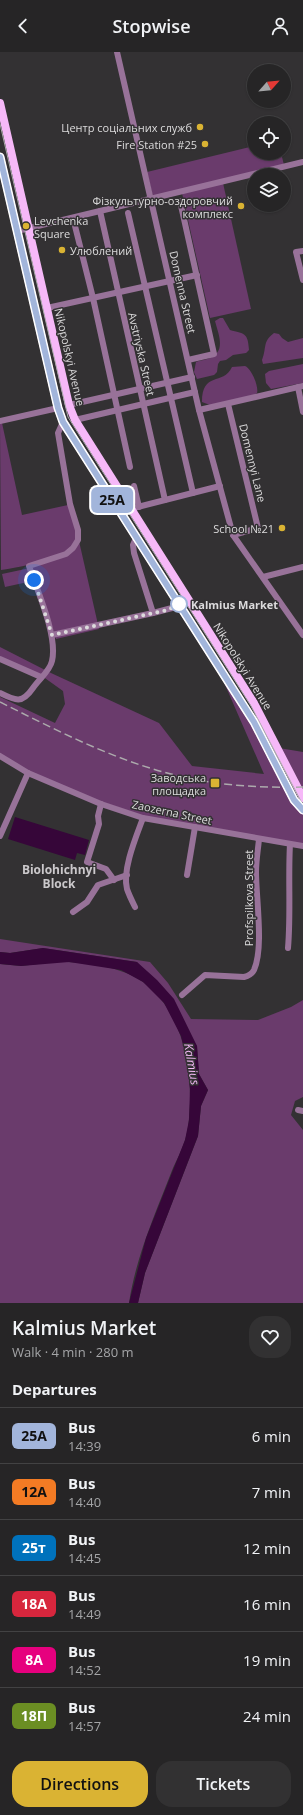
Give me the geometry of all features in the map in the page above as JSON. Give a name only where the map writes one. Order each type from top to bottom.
[{"type":"main road","name":"Nikopolskyi Avenue","points":[[0,103],[69,405],[75,420],[254,703],[303,798]]},
{"type":"main road","name":"Nikopolskyi Avenue","points":[[0,157],[58,408],[63,422],[254,722],[294,800],[303,810]]},
{"type":"main road","points":[[119,512],[130,509]]},
{"type":"street","name":"Domenna Street","points":[[117,52],[171,281],[195,392],[233,535]]},
{"type":"street","points":[[17,231],[303,162]]},
{"type":"street","points":[[180,201],[214,354],[188,360]]},
{"type":"street","name":"Avstriyska Street","points":[[100,211],[165,500]]},
{"type":"street","points":[[128,213],[193,493]]},
{"type":"street","points":[[73,218],[115,394],[130,467]]},
{"type":"street","points":[[300,251],[303,280]]},
{"type":"street","points":[[47,308],[196,275]]},
{"type":"street","points":[[69,405],[192,377]]},
{"type":"street","points":[[200,410],[300,387],[303,412]]},
{"type":"street","points":[[75,420],[195,392]]},
{"type":"street","name":"Domennyi Lane","points":[[228,404],[258,528],[233,535]]},
{"type":"street","points":[[0,421],[58,408]]},
{"type":"street","points":[[0,693],[14,700],[22,699],[46,672],[52,661],[52,635],[29,566],[66,554],[73,548],[78,540],[78,530],[70,504],[58,433],[63,422]]},
{"type":"street","points":[[134,486],[139,507]]},
{"type":"street","points":[[130,509],[220,486]]},
{"type":"street","points":[[233,535],[303,635]]},
{"type":"street","points":[[136,538],[133,546],[134,553],[153,613]]},
{"type":"street","points":[[263,577],[303,567]]},
{"type":"street","points":[[52,635],[168,610],[188,598]]},
{"type":"street","points":[[0,658],[41,677]]},
{"type":"street","name":"Zaozerna Street","points":[[0,757],[28,773],[101,804],[143,818],[303,846]]},
{"type":"street","points":[[0,836],[28,773]]},
{"type":"street","points":[[101,804],[98,816],[99,824],[87,862],[106,869],[114,880]]},
{"type":"street","points":[[135,907],[127,889],[126,876],[143,818]]},
{"type":"street","points":[[187,875],[195,827]]},
{"type":"street","name":"Profspilkova Street","points":[[182,995],[205,975],[244,978],[250,975],[254,970],[259,938],[256,870],[259,839]]},
{"type":"street","points":[[288,948],[290,926],[290,844]]},
{"type":"street","points":[[73,912],[87,902],[98,885],[126,876]]},
{"type":"shaded area","points":[[247,148],[247,160],[283,160],[284,165],[272,168],[247,168],[247,174],[153,197],[147,172]]},
{"type":"shaded area","points":[[223,183],[251,309],[210,318],[182,193]]},
{"type":"shaded area","points":[[223,318],[230,330],[239,332],[246,337],[248,340],[249,350],[246,353],[233,355],[226,360],[220,361],[217,372],[214,375],[197,379],[194,372],[196,362],[212,357],[219,350],[220,341],[215,321]]},
{"type":"shaded area","points":[[274,333],[279,334],[288,342],[303,338],[303,358],[263,364],[262,360],[266,342]]},
{"type":"shaded area","points":[[303,364],[303,383],[271,389],[266,383],[265,374],[269,371]]},
{"type":"shaded area","points":[[245,366],[250,370],[254,378],[257,386],[257,393],[210,405],[202,402],[205,386],[209,382],[224,376],[232,367]]},
{"type":"shaded area","points":[[2,423],[22,515],[68,505],[75,525],[76,538],[73,545],[56,557],[32,564],[1,570],[0,424]]},
{"type":"shaded area","points":[[79,541],[99,629],[56,639],[37,580],[5,587],[2,574],[30,568],[66,556]]},
{"type":"shaded area","points":[[0,647],[51,673],[159,723],[192,766],[264,774],[219,671],[303,811],[303,846],[143,818],[28,773],[0,756],[0,697],[55,723],[65,704],[63,691],[42,676],[0,657]]},
{"type":"shaded area","points":[[279,748],[303,752],[303,794]]},
{"type":"shaded area","points":[[0,939],[150,962],[168,983],[191,1019],[258,1020],[291,1007],[303,1000],[303,1097],[295,1101],[291,1115],[303,1130],[303,1303],[138,1303],[145,1273],[198,1136],[201,1106],[208,1090],[199,1074],[197,1046],[137,962],[43,948],[10,953],[0,952]]},
{"type":"shaded area","points":[[55,962],[76,962],[113,968],[143,982],[156,993],[166,1006],[181,1037],[185,1053],[190,1087],[189,1122],[186,1136],[147,1234],[136,1268],[129,1303],[0,1303],[0,964],[21,966]]},
{"type":"water","points":[[15,817],[89,840],[85,855],[77,853],[75,860],[8,839]]},
{"type":"water","name":"Kalmius","points":[[43,948],[137,962],[157,980],[174,999],[197,1046],[199,1074],[208,1090],[201,1106],[198,1136],[145,1273],[138,1303],[129,1303],[146,1238],[185,1140],[189,1120],[190,1089],[187,1061],[181,1036],[164,1003],[143,982],[121,970],[69,962],[21,966],[0,964],[0,952],[10,953]]},
{"type":"tram line","points":[[0,124],[68,417],[251,706],[303,805]]},
{"type":"railway","points":[[0,702],[91,746],[115,756],[163,772],[202,781],[231,785],[259,787],[303,787]]},
{"type":"bus line","name":"25А","points":[[0,157],[58,408],[63,422],[254,722],[294,800],[303,810]]},
{"type":"place","name":"Центр соціальних служб","points":[[200,127]]},
{"type":"place","name":"Fire Station #25","points":[[205,144]]},
{"type":"place","name":"Фізкультурно-оздоровчий комплекс","points":[[241,206]]},
{"type":"place","name":"Levchenka Square","points":[[26,226]]},
{"type":"place","name":"Улюблений","points":[[62,250]]},
{"type":"place","name":"School №21","points":[[282,528]]},
{"type":"place","name":"Kalmius Market","points":[[179,604]]},
{"type":"place","name":"Заводська площадка","points":[[215,783]]},
{"type":"district","name":"Biolohichnyi Block","points":[[59,876]]},
{"type":"route","points":[[34,580],[52,635],[168,610],[179,604]]}]
